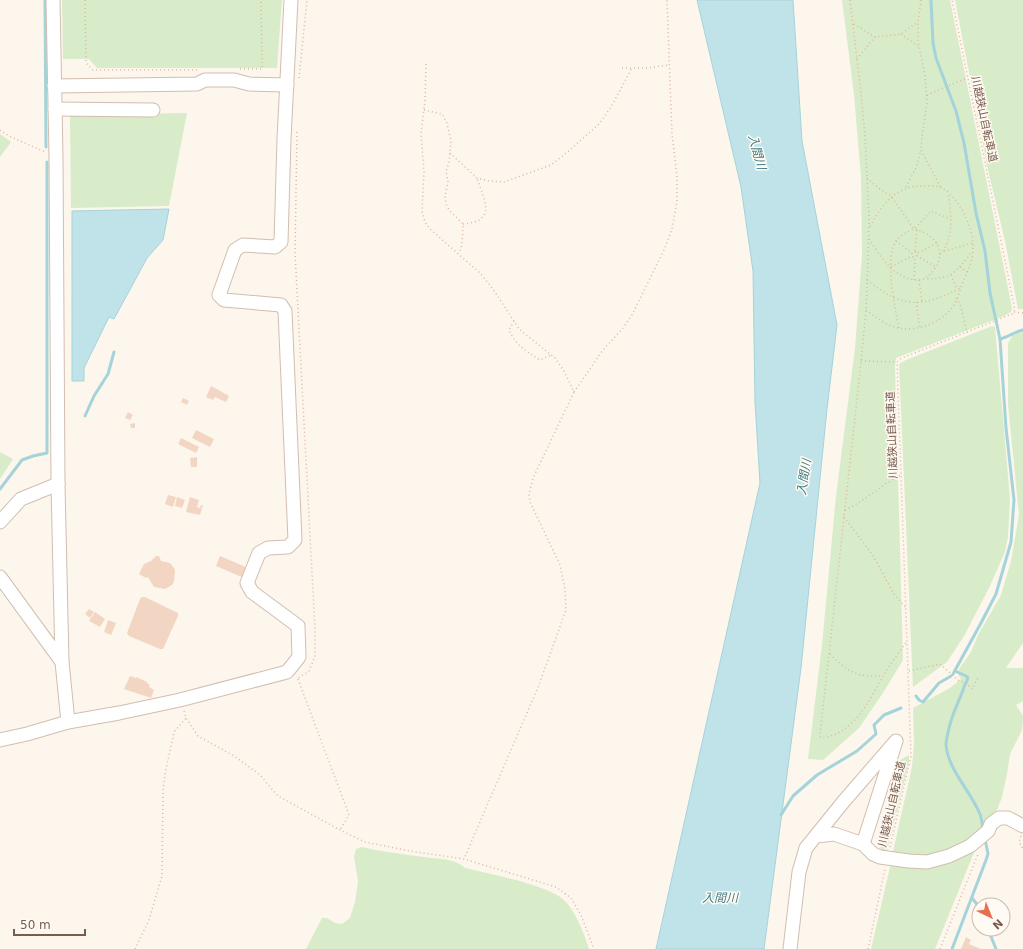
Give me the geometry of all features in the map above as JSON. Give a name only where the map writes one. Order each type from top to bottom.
[{"type":"street","points":[[53,0],[56,157],[58,484],[62,662],[68,722]]},
{"type":"street","points":[[0,740],[68,722],[119,713],[292,675],[299,657],[298,626],[252,592],[247,583],[259,553],[268,548],[288,547],[295,540],[285,311],[281,304],[224,300],[219,295],[235,250],[243,246],[275,247],[281,242],[291,0]]},
{"type":"street","points":[[54,86],[197,84],[205,80],[234,80],[249,84],[287,85]]},
{"type":"street","points":[[55,109],[153,110]]},
{"type":"street","points":[[0,522],[21,499],[58,484]]},
{"type":"street","points":[[0,577],[62,662]]},
{"type":"street","points":[[790,949],[799,872],[806,848],[896,741],[863,844]]},
{"type":"street","points":[[816,836],[834,834],[863,844],[873,854],[887,859],[927,862],[949,856],[970,846],[988,831],[991,824],[999,818],[1008,818],[1023,826]]},
{"type":"path","points":[[84,0],[86,63],[93,70],[200,70]]},
{"type":"path","points":[[239,69],[262,69],[261,0]]},
{"type":"path","points":[[299,78],[307,0]]},
{"type":"path","points":[[464,859],[539,685],[566,610],[565,589],[560,565],[530,502],[529,494],[532,478],[574,392],[603,350],[623,328],[632,315],[665,248],[672,229],[677,201],[677,176],[672,134],[667,0]]},
{"type":"path","points":[[850,0],[865,129],[869,239],[866,310],[830,654],[820,735],[821,738],[834,735],[854,721],[906,643]]},
{"type":"path","points":[[906,188],[916,168],[921,150],[926,111],[927,95],[925,76],[919,46],[918,22],[920,0]]},
{"type":"path","name":"川越狭山自転車道","points":[[952,0],[1011,287],[1015,310],[1014,312]]},
{"type":"path","points":[[853,23],[875,37],[901,34],[918,22]]},
{"type":"path","points":[[901,34],[919,46]]},
{"type":"path","points":[[857,59],[875,37]]},
{"type":"path","points":[[426,64],[424,110],[421,133],[424,172],[423,218],[430,229],[478,271],[488,282],[518,329],[555,358],[564,371],[574,392]]},
{"type":"path","points":[[622,68],[646,68],[669,65]]},
{"type":"path","points":[[478,178],[504,182],[551,165],[600,123],[632,68]]},
{"type":"path","points":[[927,95],[967,78]]},
{"type":"path","points":[[424,110],[442,114],[447,123],[451,141],[446,171],[448,181],[445,197],[446,204],[463,224],[462,245],[458,253]]},
{"type":"path","points":[[0,130],[9,136],[56,157]]},
{"type":"path","points":[[296,131],[295,253],[315,629],[315,656],[309,671],[292,675],[349,815],[340,830]]},
{"type":"path","points":[[921,150],[941,188]]},
{"type":"path","points":[[450,153],[478,178],[486,200],[486,210],[482,219],[473,223],[463,224]]},
{"type":"path","points":[[867,178],[891,196],[916,230],[931,236],[936,243],[940,254]]},
{"type":"path","points":[[866,310],[887,324],[899,328],[920,328],[930,325],[948,312],[954,305],[968,272],[973,251],[972,236],[964,214],[955,199],[941,188],[934,186],[912,186],[891,196],[869,229]]},
{"type":"path","points":[[944,251],[948,242],[950,219],[948,193]]},
{"type":"path","points":[[915,251],[916,230],[930,211],[950,219]]},
{"type":"path","points":[[899,328],[894,298],[891,255],[896,241],[905,233],[916,230]]},
{"type":"path","points":[[869,239],[880,257],[898,273],[914,280],[931,280],[951,275],[960,267],[973,251]]},
{"type":"path","points":[[896,241],[912,253]]},
{"type":"path","points":[[914,280],[915,258],[918,253],[936,243]]},
{"type":"path","points":[[924,279],[929,276],[936,267],[940,254],[944,251],[973,243]]},
{"type":"path","points":[[891,267],[912,256]]},
{"type":"path","points":[[917,256],[936,267]]},
{"type":"path","points":[[960,267],[968,272]]},
{"type":"path","points":[[951,275],[957,289]]},
{"type":"path","points":[[867,280],[882,292],[894,298],[922,303],[937,299],[962,287]]},
{"type":"path","points":[[919,280],[922,303]]},
{"type":"path","points":[[957,298],[961,307],[967,333]]},
{"type":"path","points":[[916,302],[920,328]]},
{"type":"path","points":[[861,361],[897,362],[902,358],[967,333],[1014,312],[1023,313]]},
{"type":"path","points":[[514,321],[509,330],[523,350],[540,360],[551,355]]},
{"type":"path","name":"川越狭山自転車道","points":[[868,949],[910,756],[909,672],[906,643],[897,362]]},
{"type":"path","points":[[845,510],[857,504],[901,475]]},
{"type":"path","points":[[844,517],[872,554],[894,594],[906,608]]},
{"type":"path","points":[[830,654],[839,664],[856,674],[872,677],[883,676]]},
{"type":"path","points":[[909,672],[940,664],[959,681],[964,682],[972,689],[979,676]]},
{"type":"path","points":[[180,700],[186,718],[198,736],[234,756],[259,774],[278,796],[340,830],[366,842],[410,851],[464,859],[556,887],[571,898],[581,915],[594,949]]},
{"type":"path","points":[[135,949],[149,920],[162,876],[163,792],[165,774],[174,732],[186,718]]},
{"type":"path","points":[[940,949],[979,853]]},
{"type":"green space","points":[[62,0],[282,0],[277,68],[97,68],[89,59],[63,59]]},
{"type":"green space","points":[[842,0],[950,0],[1012,308],[1011,312],[1004,316],[896,358],[903,660],[859,728],[823,760],[808,759],[822,645],[836,496],[855,348],[862,254],[861,178],[854,95]]},
{"type":"green space","points":[[955,0],[1023,0],[1023,309],[1018,309],[1005,241],[988,170]]},
{"type":"green space","points":[[187,113],[169,206],[71,208],[70,115]]},
{"type":"green space","points":[[0,134],[11,142],[0,157]]},
{"type":"green space","points":[[992,326],[995,327],[1010,499],[1008,537],[1005,552],[989,588],[964,636],[947,662],[913,687],[899,364]]},
{"type":"green space","points":[[1023,332],[1023,643],[1006,668],[1023,668],[1023,701],[1016,705],[1023,716],[1022,730],[1010,754],[1002,797],[995,815],[982,831],[964,844],[928,857],[892,856],[912,767],[914,744],[913,708],[950,688],[961,679],[958,674],[959,669],[971,652],[978,635],[1001,595],[1011,561],[1019,515],[1008,404],[1008,343],[1013,335]]},
{"type":"green space","points":[[0,452],[13,459],[0,479]]},
{"type":"green space","points":[[909,755],[909,762],[885,854],[878,844],[888,809],[892,780],[900,760]]},
{"type":"green space","points":[[362,847],[385,852],[456,862],[465,868],[534,885],[547,890],[558,896],[570,907],[580,924],[589,949],[306,949],[322,918],[327,918],[335,923],[342,924],[350,918],[355,902],[358,881],[354,857],[356,849]]},
{"type":"green space","points":[[975,850],[935,949],[871,949],[891,863]]},
{"type":"water","name":"入間川","points":[[697,0],[793,0],[802,141],[837,325],[801,668],[764,949],[656,949],[760,483],[755,402],[753,271],[741,187]]},
{"type":"water","points":[[169,209],[163,240],[147,258],[114,319],[109,317],[84,368],[84,381],[72,381],[72,211]]},
{"type":"building","points":[[211,386],[229,396],[226,402],[215,397],[213,400],[206,397]]},
{"type":"building","points":[[183,398],[189,401],[187,405],[181,402]]},
{"type":"building","points":[[128,412],[133,415],[130,420],[125,418]]},
{"type":"building","points":[[135,423],[135,428],[131,428],[130,424]]},
{"type":"building","points":[[196,430],[214,439],[210,447],[192,438]]},
{"type":"building","points":[[181,438],[199,447],[196,453],[178,444]]},
{"type":"building","points":[[197,457],[197,467],[191,467],[190,458]]},
{"type":"building","points":[[168,495],[176,497],[173,507],[165,504]]},
{"type":"building","points":[[177,497],[185,500],[182,508],[175,506]]},
{"type":"building","points":[[190,497],[199,500],[197,507],[200,508],[201,505],[203,505],[200,515],[186,512]]},
{"type":"building","points":[[156,556],[159,556],[161,561],[170,563],[175,571],[174,582],[165,589],[154,587],[148,577],[146,578],[139,574],[144,564],[151,561]]},
{"type":"building","points":[[220,556],[248,568],[244,578],[216,566]]},
{"type":"building","points":[[142,597],[145,597],[178,613],[163,649],[129,636],[127,633]]},
{"type":"building","points":[[89,609],[94,612],[90,618],[85,614]]},
{"type":"building","points":[[95,612],[105,619],[100,627],[89,621]]},
{"type":"building","points":[[108,620],[116,623],[111,635],[104,632]]},
{"type":"building","points":[[130,676],[136,677],[150,685],[149,687],[154,690],[151,698],[124,689]]},
{"type":"building","points":[[966,937],[971,940],[969,944],[981,949],[961,949]]},
{"type":"waterway","points":[[45,0],[46,147]]},
{"type":"waterway","points":[[931,0],[933,43],[936,58],[956,111],[964,143],[976,213],[985,251],[990,293],[1000,339],[1006,428],[1014,500],[1011,542],[996,594],[953,674]]},
{"type":"waterway","points":[[0,489],[22,460],[47,453],[47,162]]},
{"type":"waterway","points":[[1000,339],[1023,330]]},
{"type":"waterway","points":[[85,416],[94,396],[108,374],[114,352]]},
{"type":"waterway","points":[[955,671],[968,678],[966,683]]},
{"type":"waterway","points":[[916,696],[923,702],[939,683],[951,676]]},
{"type":"waterway","points":[[965,684],[951,720],[946,745],[951,763],[980,814],[983,830]]},
{"type":"waterway","points":[[781,815],[793,796],[817,775],[857,751],[876,734],[874,725],[884,715],[901,708]]},
{"type":"waterway","points":[[952,949],[988,854],[985,839]]},
{"type":"waterway","points":[[991,937],[996,949]]}]
